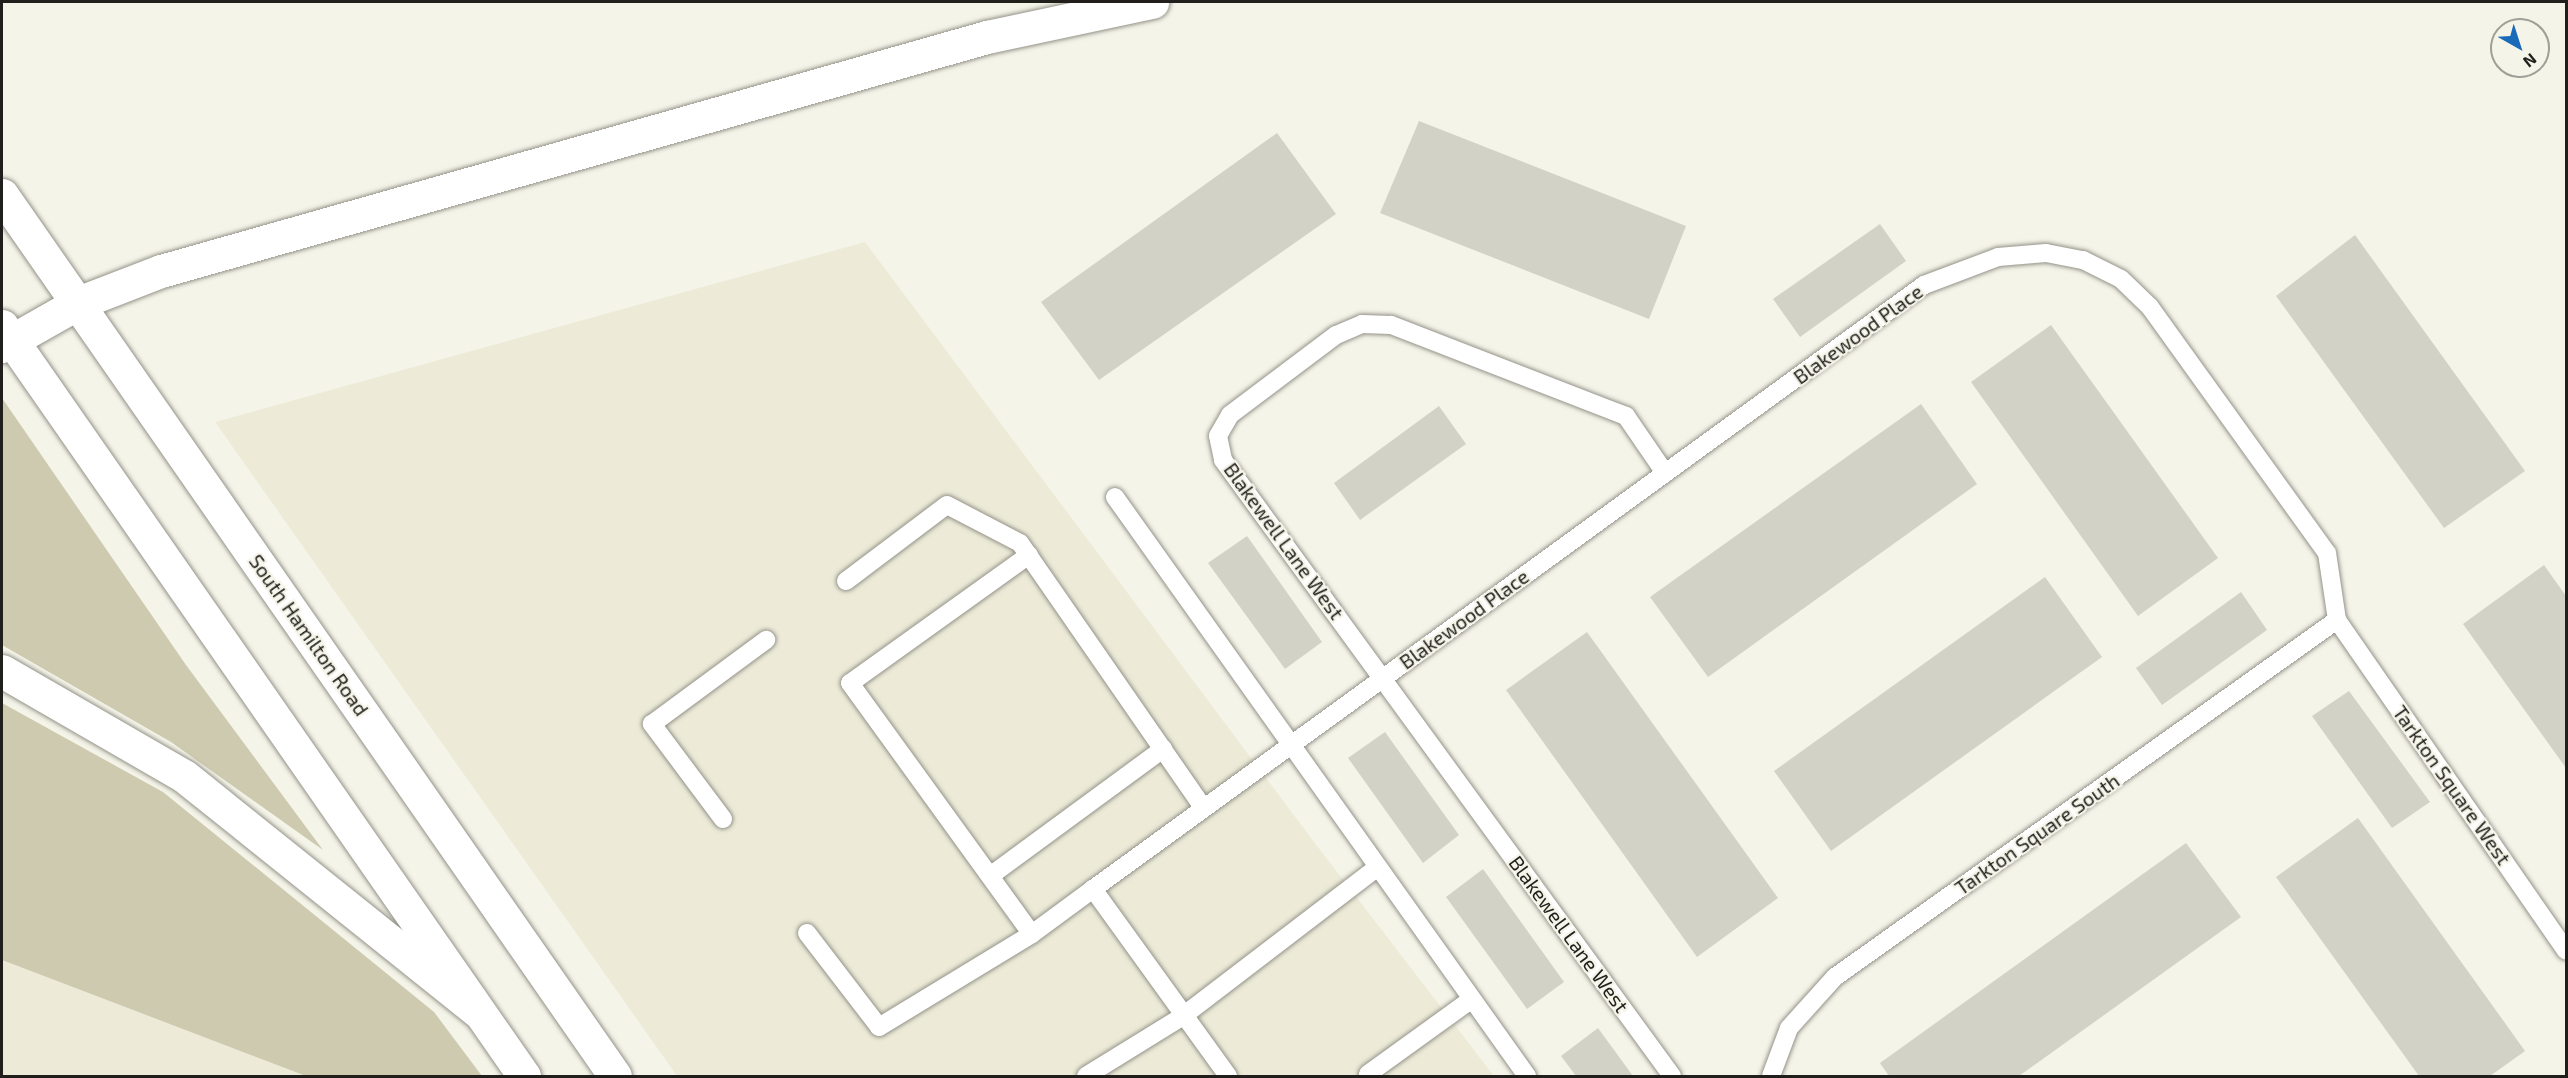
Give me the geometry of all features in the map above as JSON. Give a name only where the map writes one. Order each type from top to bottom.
[{"type":"main road","points":[[524,1077],[5,338],[78,303],[161,271],[976,40],[1152,2]]},
{"type":"main road","name":"South Hamilton Road","points":[[2,195],[615,1077]]},
{"type":"main road","points":[[2,671],[184,776],[479,1012]]},
{"type":"lane","name":"Blakewood Place","points":[[807,933],[879,1027],[1032,934],[1202,806],[1290,745],[1924,285],[1998,256],[2046,253],[2083,260],[2121,279],[2150,307],[2327,553],[2337,620]]},
{"type":"lane","name":"Blakewell Lane West","points":[[1665,473],[1626,416],[1391,325],[1362,324],[1336,335],[1230,415],[1218,436],[1222,460],[1383,677],[1672,1077]]},
{"type":"lane","points":[[1115,497],[1527,1077]]},
{"type":"lane","points":[[846,581],[946,505],[1011,538],[1029,555],[1202,806]]},
{"type":"lane","points":[[1029,555],[850,683],[1032,934]]},
{"type":"lane","name":"Tarkton Square West","points":[[2337,620],[2566,951]]},
{"type":"lane","name":"Tarkton Square South","points":[[1771,1077],[1788,1028],[1835,977],[2337,620]]},
{"type":"lane","points":[[723,819],[652,724],[766,640]]},
{"type":"lane","points":[[990,876],[1162,749]]},
{"type":"lane","points":[[1086,1077],[1183,1016],[1378,867]]},
{"type":"lane","points":[[1092,889],[1228,1077]]},
{"type":"lane","points":[[1366,1076],[1472,999]]},
{"type":"shaded area","points":[[865,242],[1311,838],[1494,1076],[677,1076],[215,422]]},
{"type":"shaded area","points":[[2,398],[186,665],[323,850],[171,742],[2,645]]},
{"type":"shaded area","points":[[2,703],[163,792],[434,1012],[482,1076],[306,1076],[2,960]]},
{"type":"shaded area","points":[[2,960],[306,1076],[2,1076]]},
{"type":"building","points":[[1419,121],[1686,226],[1649,319],[1380,213]]},
{"type":"building","points":[[1277,133],[1336,214],[1099,380],[1041,302]]},
{"type":"building","points":[[1880,224],[1906,261],[1800,337],[1773,299]]},
{"type":"building","points":[[2355,235],[2525,471],[2444,528],[2276,296]]},
{"type":"building","points":[[2051,325],[2218,558],[2138,616],[1971,382]]},
{"type":"building","points":[[1921,404],[1977,484],[1708,677],[1650,597]]},
{"type":"building","points":[[1439,406],[1466,444],[1360,520],[1334,483]]},
{"type":"building","points":[[1247,536],[1322,642],[1285,669],[1208,563]]},
{"type":"building","points":[[2544,565],[2566,596],[2566,768],[2463,624]]},
{"type":"building","points":[[2045,577],[2102,657],[1831,851],[1774,771]]},
{"type":"building","points":[[2241,592],[2267,630],[2162,705],[2136,668]]},
{"type":"building","points":[[1587,632],[1778,898],[1697,957],[1506,690]]},
{"type":"building","points":[[2349,691],[2430,802],[2392,828],[2312,716]]},
{"type":"building","points":[[1385,732],[1459,835],[1423,863],[1348,758]]},
{"type":"building","points":[[2358,818],[2525,1051],[2490,1076],[2419,1076],[2276,877]]},
{"type":"building","points":[[2186,843],[2241,917],[2019,1076],[1889,1076],[1880,1063]]},
{"type":"building","points":[[1483,869],[1564,982],[1527,1009],[1446,897]]},
{"type":"building","points":[[1598,1028],[1633,1076],[1576,1076],[1561,1056]]}]
